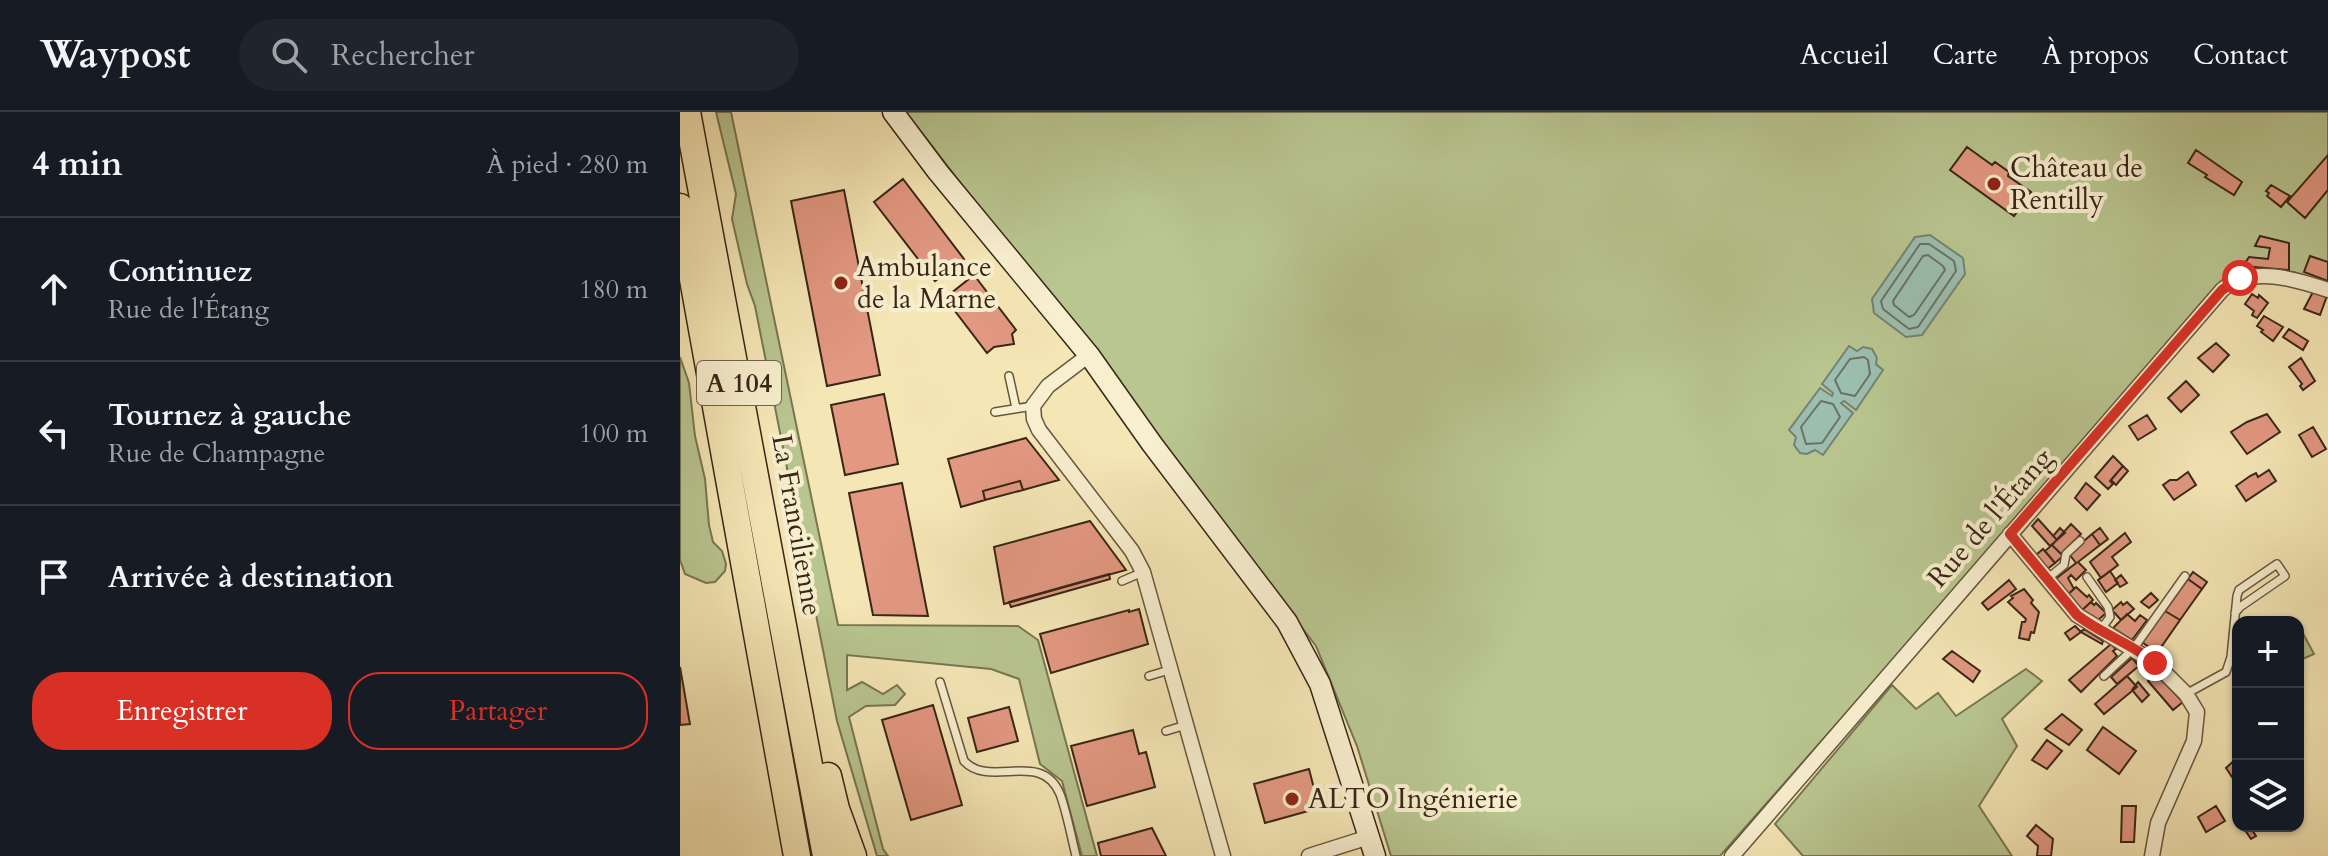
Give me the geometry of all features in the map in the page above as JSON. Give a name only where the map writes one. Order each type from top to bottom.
[{"type":"highway","name":"La Francilienne","points":[[687,112],[826,856]]},
{"type":"highway","name":"A 104","points":[[680,207],[797,856]]},
{"type":"highway","points":[[788,655],[804,677],[836,809],[853,856]]},
{"type":"highway","points":[[779,856],[773,815],[783,781]]},
{"type":"main road","points":[[893,112],[1036,294],[1089,355],[1152,444],[1287,622],[1307,656],[1330,710],[1372,846]]},
{"type":"main road","points":[[1036,294],[1081,361],[1152,444]]},
{"type":"street","name":"Rue de l'Étang","points":[[1732,856],[2228,285],[2240,278],[2255,276],[2322,288]]},
{"type":"street","points":[[1081,361],[1048,386],[1033,406],[1034,419],[1039,430],[1132,551],[1143,572],[1223,856]]},
{"type":"street","points":[[2010,534],[2077,615],[2155,663],[2186,694],[2197,712],[2196,731],[2187,760],[2158,823],[2152,856]]},
{"type":"street","points":[[1309,856],[1372,846]]},
{"type":"lane","points":[[1009,376],[1016,408]]},
{"type":"lane","points":[[995,412],[1033,406]]},
{"type":"lane","points":[[2047,579],[2064,565],[2066,554],[2080,541]]},
{"type":"lane","points":[[2186,694],[2221,676],[2229,667],[2235,613],[2239,590],[2277,564],[2285,576],[2235,613]]},
{"type":"lane","points":[[1122,581],[1143,572]]},
{"type":"lane","points":[[2104,676],[2134,648],[2185,576]]},
{"type":"lane","points":[[2087,577],[2108,607],[2110,617],[2101,630]]},
{"type":"lane","points":[[1149,676],[1172,670]]},
{"type":"lane","points":[[940,682],[964,761],[971,768],[985,773],[1024,769],[1048,779],[1059,791],[1076,856]]},
{"type":"lane","points":[[1166,731],[1186,725]]},
{"type":"green space","points":[[716,112],[731,112],[838,625],[1018,626],[1038,640],[1097,856],[1082,856],[1062,781],[1040,764],[1019,679],[991,669],[847,655],[847,690],[862,682],[883,694],[897,685],[905,694],[895,705],[866,706],[849,717],[883,849],[888,856],[877,856],[837,721],[755,306],[732,219],[736,194]]},
{"type":"green space","points":[[906,112],[2328,112],[2328,284],[2294,272],[2242,268],[2228,280],[1720,856],[1391,856],[1357,746],[1316,646]]},
{"type":"green space","points":[[680,357],[689,383],[695,436],[705,479],[709,525],[713,542],[722,551],[726,564],[725,571],[715,582],[706,583],[685,574],[680,560]]},
{"type":"green space","points":[[2304,635],[2314,654],[2304,658]]},
{"type":"green space","points":[[2026,669],[2042,681],[2002,719],[2017,746],[1979,806],[2012,856],[1803,856],[1775,824],[1892,685],[1916,709],[1938,693],[1956,716]]},
{"type":"water","points":[[1930,235],[1963,258],[1965,274],[1922,335],[1906,337],[1874,313],[1872,299],[1915,237]]},
{"type":"water","points":[[1849,346],[1857,351],[1863,347],[1872,349],[1877,358],[1876,364],[1883,370],[1856,410],[1844,401],[1841,403],[1853,413],[1823,455],[1815,450],[1800,453],[1794,445],[1796,437],[1789,430],[1820,388],[1832,396],[1833,393],[1822,384]]},
{"type":"building","name":"Château de Rentilly","points":[[1967,147],[1992,165],[1995,162],[2009,172],[2008,176],[2031,192],[2014,216],[1950,170]]},
{"type":"building","points":[[2196,150],[2242,182],[2234,195],[2188,163]]},
{"type":"building","points":[[2328,155],[2328,190],[2305,218],[2287,202]]},
{"type":"building","points":[[903,179],[964,259],[935,281],[874,202]]},
{"type":"building","points":[[2271,185],[2290,196],[2281,207],[2267,196],[2269,193],[2266,191]]},
{"type":"building","points":[[844,190],[880,375],[827,386],[791,201]]},
{"type":"building","points":[[2260,236],[2289,243],[2289,270],[2243,266],[2249,257],[2268,259],[2270,248],[2255,246]]},
{"type":"building","points":[[2310,256],[2328,262],[2328,281],[2304,272]]},
{"type":"building","points":[[974,275],[1016,330],[1012,334],[1014,344],[994,347],[987,353],[945,298]]},
{"type":"building","points":[[2315,288],[2328,293],[2320,315],[2304,309]]},
{"type":"building","points":[[2252,294],[2258,298],[2259,295],[2268,303],[2257,318],[2245,304]]},
{"type":"building","points":[[2264,316],[2283,327],[2273,341],[2257,326]]},
{"type":"building","points":[[2289,329],[2308,341],[2303,350],[2283,337]]},
{"type":"building","points":[[2216,343],[2229,355],[2213,372],[2198,358]]},
{"type":"building","points":[[2301,358],[2315,381],[2303,390],[2289,367]]},
{"type":"building","points":[[2186,381],[2199,395],[2181,412],[2168,398]]},
{"type":"building","points":[[884,394],[898,464],[845,475],[831,405]]},
{"type":"building","points":[[2267,414],[2280,432],[2247,454],[2231,432]]},
{"type":"building","points":[[2147,415],[2156,429],[2138,440],[2129,426]]},
{"type":"building","points":[[2313,427],[2326,449],[2312,457],[2299,435]]},
{"type":"building","points":[[1026,438],[1059,480],[1023,490],[1020,481],[983,491],[985,500],[961,507],[948,459]]},
{"type":"building","points":[[2113,456],[2123,466],[2110,481],[2113,484],[2108,489],[2095,477]]},
{"type":"building","points":[[2123,466],[2128,471],[2116,485],[2111,480]]},
{"type":"building","points":[[2269,470],[2276,481],[2246,501],[2236,486],[2256,473],[2258,477]]},
{"type":"building","points":[[2188,472],[2196,485],[2174,500],[2163,485]]},
{"type":"building","points":[[1020,481],[1023,490],[985,500],[983,491]]},
{"type":"building","points":[[902,483],[928,616],[873,615],[849,493]]},
{"type":"building","points":[[2086,483],[2100,495],[2087,510],[2075,498]]},
{"type":"building","points":[[2038,519],[2057,540],[2050,546],[2032,526]]},
{"type":"building","points":[[1090,521],[1126,570],[1004,604],[994,547]]},
{"type":"building","points":[[2071,524],[2081,534],[2061,554],[2052,545]]},
{"type":"building","points":[[2060,528],[2065,533],[2057,540],[2053,536]]},
{"type":"building","points":[[2100,528],[2108,539],[2100,545],[2092,534]]},
{"type":"building","points":[[2125,533],[2131,542],[2112,557],[2118,565],[2101,578],[2090,562]]},
{"type":"building","points":[[2092,534],[2100,545],[2078,562],[2086,570],[2076,580],[2071,575],[2068,578],[2074,589],[2066,596],[2053,581],[2076,563],[2069,554]]},
{"type":"building","points":[[2052,545],[2063,556],[2055,563],[2045,551]]},
{"type":"building","points":[[2043,549],[2055,563],[2046,570],[2036,555]]},
{"type":"building","points":[[2110,571],[2118,583],[2106,592],[2098,580]]},
{"type":"building","points":[[2193,572],[2207,582],[2202,589],[2188,579]]},
{"type":"building","points":[[1109,574],[1110,579],[1011,607],[1009,602]]},
{"type":"building","points":[[2121,575],[2127,583],[2120,587],[2115,580]]},
{"type":"building","points":[[2188,579],[2202,589],[2180,620],[2165,611]]},
{"type":"building","points":[[2009,580],[2016,589],[1988,610],[1982,603]]},
{"type":"building","points":[[2076,587],[2093,600],[2080,612],[2066,596]]},
{"type":"building","points":[[2024,589],[2039,612],[2029,640],[2019,638],[2022,622],[2026,619],[2008,602],[2013,598],[2011,596]]},
{"type":"building","points":[[2151,593],[2158,600],[2149,608],[2141,602]]},
{"type":"building","points":[[2091,602],[2106,613],[2097,621],[2080,612]]},
{"type":"building","points":[[2121,602],[2123,605],[2127,602],[2134,609],[2121,620],[2112,610]]},
{"type":"building","points":[[1139,609],[1148,644],[1051,673],[1040,634]]},
{"type":"building","points":[[2165,611],[2180,620],[2157,653],[2142,642]]},
{"type":"building","points":[[2127,614],[2135,621],[2140,615],[2147,620],[2132,640],[2113,628]]},
{"type":"building","points":[[2075,626],[2081,632],[2070,640],[2065,633]]},
{"type":"building","points":[[2084,629],[2103,641],[2102,644],[2081,632]]},
{"type":"building","points":[[2111,644],[2117,656],[2081,692],[2069,680]]},
{"type":"building","points":[[1952,651],[1980,671],[1973,682],[1943,659]]},
{"type":"building","points":[[2132,658],[2139,666],[2117,684],[2111,677]]},
{"type":"building","points":[[680,667],[690,724],[680,725]]},
{"type":"building","points":[[2155,673],[2183,702],[2173,710],[2148,681]]},
{"type":"building","points":[[2127,676],[2137,687],[2104,714],[2095,704]]},
{"type":"building","points":[[2138,682],[2149,695],[2142,702],[2132,690]]},
{"type":"building","points":[[933,705],[962,805],[911,820],[882,720]]},
{"type":"building","points":[[1009,707],[1018,741],[977,752],[968,718]]},
{"type":"building","points":[[2062,714],[2082,730],[2069,745],[2045,729]]},
{"type":"building","points":[[2103,727],[2136,751],[2119,774],[2087,750]]},
{"type":"building","points":[[1133,730],[1139,754],[1146,752],[1155,787],[1087,806],[1071,746]]},
{"type":"building","points":[[2047,740],[2062,751],[2047,769],[2032,760]]},
{"type":"building","points":[[2232,762],[2232,777],[2226,768]]},
{"type":"building","points":[[1309,769],[1319,808],[1265,823],[1254,784]]},
{"type":"building","points":[[2122,806],[2136,806],[2134,842],[2121,842]]},
{"type":"building","points":[[2216,806],[2225,821],[2206,832],[2198,817]]},
{"type":"building","points":[[2036,825],[2053,839],[2051,856],[2037,856],[2038,846],[2027,836]]},
{"type":"building","points":[[1152,828],[1166,856],[1101,856],[1098,843]]},
{"type":"place","name":"Château de Rentilly","points":[[1994,184]]},
{"type":"place","name":"Ambulance de la Marne","points":[[841,283]]},
{"type":"place","name":"ALTO Ingénierie","points":[[1292,799]]},
{"type":"route","points":[[2155,663],[2077,615],[2010,534],[2222,290],[2240,278]]}]
